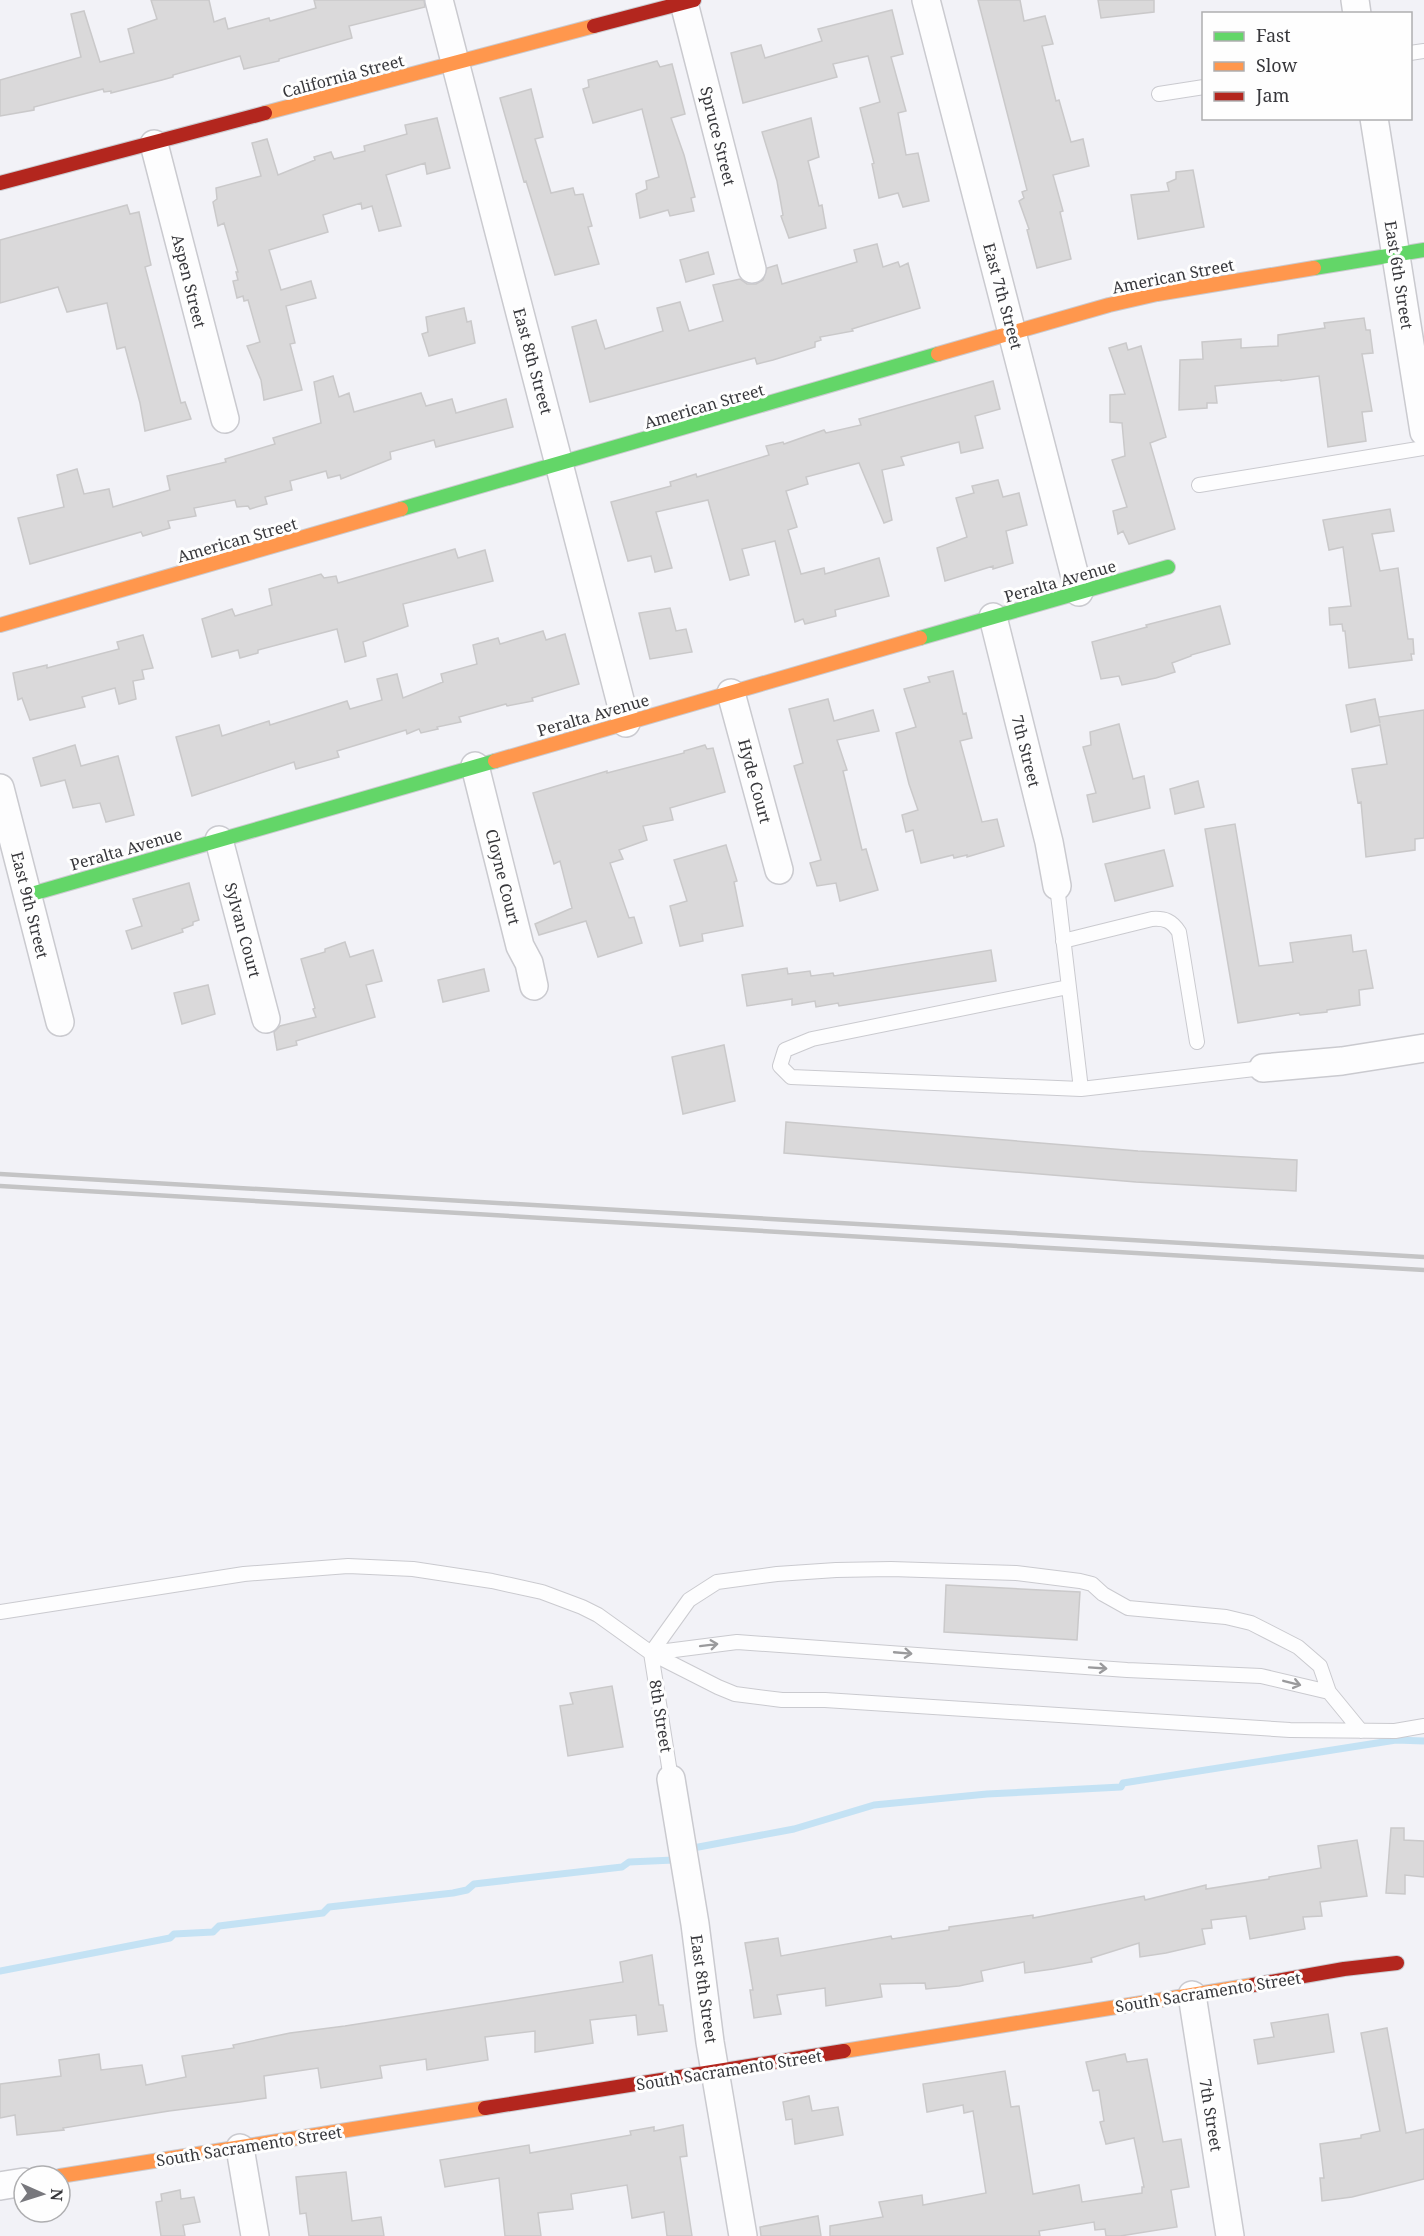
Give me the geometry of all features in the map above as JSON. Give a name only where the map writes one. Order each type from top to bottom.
[{"type":"street","name":"East 8th Street","points":[[439,0],[626,723]]},
{"type":"street","name":"East 7th Street","points":[[926,0],[1079,592]]},
{"type":"street","name":"California Street","points":[[0,183],[689,1]]},
{"type":"street","name":"Spruce Street","points":[[689,1],[752,269]]},
{"type":"street","name":"East 6th Street","points":[[1374,120],[1424,432]]},
{"type":"street","name":"Aspen Street","points":[[154,144],[225,419]]},
{"type":"street","name":"American Street","points":[[0,626],[1109,305],[1157,294],[1424,250]]},
{"type":"street","name":"Peralta Avenue","points":[[27,895],[1168,567]]},
{"type":"street","name":"7th Street","points":[[993,617],[1049,842],[1057,886]]},
{"type":"street","name":"Hyde Court","points":[[731,693],[779,870]]},
{"type":"street","name":"Cloyne Court","points":[[475,766],[520,946],[529,963],[534,986]]},
{"type":"street","name":"East 9th Street","points":[[0,788],[60,1022]]},
{"type":"street","name":"Sylvan Court","points":[[219,840],[266,1019]]},
{"type":"street","points":[[1263,1068],[1342,1061],[1424,1048]]},
{"type":"street","name":"East 8th Street","points":[[671,1779],[743,2236]]},
{"type":"street","name":"South Sacramento Street","points":[[72,2174],[1344,1969],[1397,1963]]},
{"type":"street","name":"7th Street","points":[[1192,1995],[1230,2236]]},
{"type":"street","points":[[240,2148],[255,2236]]},
{"type":"lane","points":[[1159,94],[1202,87]]},
{"type":"lane","points":[[1199,485],[1424,448]]},
{"type":"lane","points":[[1057,886],[1081,1089]]},
{"type":"lane","points":[[1063,941],[1152,919],[1160,918],[1173,923],[1179,932],[1197,1042]]},
{"type":"lane","points":[[1068,987],[812,1039],[785,1050],[780,1066],[791,1077],[1081,1089],[1263,1068]]},
{"type":"lane","points":[[0,1612],[244,1574],[348,1566],[413,1569],[492,1581],[542,1592],[598,1615],[651,1653],[735,1694],[782,1700],[825,1700],[1290,1730],[1395,1731],[1424,1726]]},
{"type":"lane","points":[[651,1653],[689,1600],[717,1582],[777,1574],[836,1570],[891,1569],[1016,1573],[1092,1584],[1103,1594],[1128,1608],[1226,1617],[1251,1623],[1284,1639],[1310,1656],[1320,1666],[1329,1692],[1360,1731]]},
{"type":"lane","points":[[651,1653],[737,1642],[1104,1668],[1261,1676],[1329,1692]]},
{"type":"lane","name":"8th Street","points":[[651,1653],[671,1779]]},
{"type":"building","points":[[151,0],[209,0],[214,22],[225,18],[228,29],[269,18],[270,21],[316,8],[314,0],[424,0],[425,7],[349,26],[352,38],[279,59],[279,61],[244,69],[240,56],[111,93],[111,91],[104,92],[103,89],[34,107],[34,110],[0,116],[0,80],[81,57],[71,14],[84,11],[100,62],[134,53],[128,29],[157,19]]},
{"type":"building","points":[[978,0],[1020,0],[1024,21],[1045,16],[1053,44],[1042,46],[1056,101],[1059,100],[1071,142],[1083,139],[1089,166],[1053,175],[1063,211],[1060,212],[1071,259],[1037,268],[1027,230],[1029,229],[1019,201],[1024,198],[1022,192],[1027,190]]},
{"type":"building","points":[[1098,0],[1154,0],[1154,12],[1101,18]]},
{"type":"building","points":[[892,10],[903,54],[891,57],[906,111],[898,113],[906,155],[918,153],[929,201],[903,207],[898,193],[879,198],[872,164],[874,163],[860,108],[880,102],[868,56],[833,64],[837,77],[743,103],[731,53],[761,45],[765,58],[822,41],[818,29]]},
{"type":"building","points":[[657,61],[660,67],[672,64],[685,114],[671,118],[695,197],[691,198],[694,211],[670,216],[668,210],[640,218],[636,194],[647,189],[646,181],[659,177],[642,109],[593,123],[583,89],[589,87],[588,80]]},
{"type":"building","points":[[531,89],[543,137],[535,139],[551,193],[573,188],[575,195],[583,194],[592,226],[588,227],[599,264],[555,275],[526,181],[524,182],[500,98]]},
{"type":"building","points":[[437,118],[450,168],[427,174],[425,163],[386,175],[401,226],[379,231],[372,206],[362,209],[361,203],[323,215],[328,232],[269,250],[281,290],[311,281],[316,298],[286,306],[295,343],[290,344],[302,390],[264,400],[261,380],[247,346],[260,342],[248,300],[244,301],[243,296],[237,298],[233,281],[238,280],[236,272],[238,272],[224,223],[218,226],[213,202],[217,199],[216,188],[261,176],[252,143],[267,139],[278,175],[315,160],[314,157],[331,152],[334,159],[365,151],[364,146],[407,134],[405,125]]},
{"type":"building","points":[[811,118],[819,157],[808,161],[819,206],[822,205],[826,228],[789,238],[781,216],[783,215],[777,181],[762,132]]},
{"type":"building","points":[[1193,170],[1204,227],[1138,239],[1131,195],[1169,191],[1167,183],[1176,179],[1176,172]]},
{"type":"building","points":[[127,205],[130,214],[139,212],[151,265],[145,267],[181,403],[185,402],[191,419],[145,431],[125,347],[117,349],[107,303],[67,312],[58,287],[0,303],[0,240]]},
{"type":"building","points":[[877,244],[883,267],[898,262],[900,267],[908,263],[920,308],[852,329],[853,331],[820,337],[821,340],[815,342],[815,347],[773,360],[757,364],[755,358],[590,402],[572,327],[596,320],[605,349],[663,331],[657,308],[680,302],[689,331],[723,321],[713,285],[740,279],[747,284],[756,284],[763,280],[767,268],[777,265],[782,284],[857,262],[854,250]]},
{"type":"building","points":[[708,252],[714,274],[686,282],[680,260]]},
{"type":"building","points":[[464,308],[467,322],[471,321],[475,343],[429,356],[422,334],[428,332],[426,317]]},
{"type":"building","points":[[1364,318],[1366,330],[1370,330],[1373,353],[1362,354],[1372,411],[1362,412],[1366,441],[1328,447],[1319,376],[1215,386],[1217,403],[1207,403],[1207,408],[1179,410],[1180,360],[1203,359],[1202,342],[1241,339],[1241,348],[1278,346],[1278,335],[1325,328],[1324,323]]},
{"type":"building","points":[[1126,343],[1128,350],[1141,346],[1166,437],[1150,443],[1175,529],[1129,544],[1123,531],[1118,534],[1113,511],[1127,507],[1112,460],[1125,456],[1122,423],[1110,422],[1110,395],[1125,394],[1109,348]]},
{"type":"building","points":[[333,376],[339,397],[349,393],[354,412],[421,393],[426,406],[452,399],[456,413],[506,399],[513,427],[436,447],[434,440],[390,452],[391,459],[341,479],[340,475],[328,478],[326,471],[290,481],[292,490],[265,497],[267,504],[250,509],[248,506],[237,507],[235,500],[194,508],[196,516],[168,521],[170,528],[143,536],[141,532],[30,564],[18,518],[64,507],[57,475],[77,469],[84,494],[109,489],[113,507],[170,490],[167,476],[226,462],[225,459],[275,444],[273,438],[321,423],[314,382]]},
{"type":"building","points":[[993,381],[1000,409],[975,416],[983,448],[961,453],[959,442],[901,457],[904,465],[882,470],[892,520],[884,523],[859,463],[806,477],[808,484],[786,491],[797,527],[788,530],[801,574],[824,568],[825,574],[879,558],[889,596],[835,610],[836,616],[805,624],[803,619],[795,622],[775,541],[742,549],[749,575],[730,580],[708,500],[656,512],[672,568],[655,572],[651,556],[628,561],[611,502],[671,486],[670,482],[696,474],[697,477],[769,455],[766,446],[783,442],[784,444],[824,430],[826,433],[861,425],[859,419]]},
{"type":"building","points":[[998,480],[1003,497],[1019,493],[1027,525],[1006,531],[1013,563],[993,569],[993,566],[945,581],[937,548],[967,537],[956,498],[974,493],[972,486]]},
{"type":"building","points":[[1390,509],[1394,531],[1372,534],[1380,571],[1398,568],[1408,639],[1413,639],[1414,654],[1411,654],[1412,660],[1349,668],[1345,631],[1343,631],[1342,624],[1330,625],[1329,608],[1351,606],[1343,547],[1329,550],[1323,520]]},
{"type":"building","points":[[455,549],[458,558],[485,550],[493,581],[403,604],[408,626],[363,642],[366,656],[345,662],[337,629],[258,650],[258,653],[240,658],[238,650],[212,657],[202,619],[232,609],[235,616],[272,605],[269,589],[321,574],[324,578],[336,576],[338,583]]},
{"type":"building","points":[[1220,606],[1230,644],[1172,663],[1175,672],[1156,678],[1122,685],[1119,676],[1101,679],[1092,642]]},
{"type":"building","points":[[670,608],[676,631],[686,629],[692,652],[650,659],[639,613]]},
{"type":"building","points":[[543,631],[546,640],[565,634],[579,684],[532,698],[533,701],[507,706],[506,704],[459,717],[461,722],[437,727],[438,729],[421,733],[419,729],[407,734],[406,730],[337,751],[339,757],[296,769],[294,762],[192,796],[176,737],[219,725],[222,736],[269,721],[270,725],[347,701],[350,709],[382,700],[377,679],[397,674],[403,698],[443,682],[441,674],[477,664],[473,645],[498,638],[500,644]]},
{"type":"building","points":[[143,635],[153,668],[142,670],[144,679],[133,681],[136,699],[119,704],[115,688],[82,697],[85,707],[30,720],[22,698],[18,700],[13,673],[47,665],[47,668],[119,649],[117,642]]},
{"type":"building","points":[[953,671],[963,714],[966,713],[972,738],[960,741],[982,822],[997,819],[1004,846],[967,857],[967,855],[954,858],[953,855],[921,863],[913,830],[906,832],[902,815],[918,810],[896,733],[916,727],[904,689],[930,682],[928,677]]},
{"type":"building","points":[[828,699],[834,721],[873,710],[879,731],[837,740],[847,770],[843,771],[862,850],[866,849],[878,890],[840,901],[836,883],[817,886],[810,863],[821,860],[794,766],[803,763],[789,709]]},
{"type":"building","points":[[1375,699],[1380,723],[1379,717],[1424,710],[1424,838],[1415,839],[1415,850],[1366,857],[1361,802],[1358,803],[1352,769],[1387,764],[1380,725],[1351,732],[1346,705]]},
{"type":"building","points":[[1119,724],[1133,779],[1144,776],[1150,808],[1093,822],[1087,795],[1096,793],[1083,747],[1091,745],[1090,732]]},
{"type":"building","points":[[75,745],[81,766],[118,756],[134,815],[106,822],[100,803],[73,808],[65,780],[41,786],[33,758]]},
{"type":"building","points":[[705,745],[707,749],[713,748],[725,792],[670,808],[673,820],[643,826],[647,840],[619,850],[623,859],[610,863],[629,918],[634,917],[642,943],[598,957],[586,921],[539,935],[535,924],[572,908],[560,861],[554,864],[533,793],[607,771],[607,773],[684,753],[684,751]]},
{"type":"building","points":[[1198,781],[1204,807],[1175,814],[1170,789]]},
{"type":"building","points":[[1235,824],[1259,966],[1293,962],[1290,943],[1351,935],[1353,952],[1366,950],[1373,988],[1359,990],[1360,1005],[1327,1010],[1327,1012],[1300,1015],[1299,1013],[1238,1023],[1205,829]]},
{"type":"building","points":[[726,845],[737,881],[734,882],[743,926],[702,934],[703,941],[680,946],[670,906],[687,901],[674,860]]},
{"type":"building","points":[[1164,850],[1173,886],[1115,901],[1105,864]]},
{"type":"building","points":[[189,883],[199,920],[182,929],[183,932],[132,949],[126,931],[142,926],[133,899]]},
{"type":"building","points":[[345,942],[350,957],[373,950],[382,981],[366,985],[375,1017],[296,1041],[297,1045],[277,1050],[274,1032],[280,1026],[316,1017],[301,959],[325,952],[325,949]]},
{"type":"building","points":[[991,950],[996,981],[839,1006],[838,1003],[816,1007],[815,1001],[792,1005],[792,999],[747,1006],[742,975],[787,968],[788,974],[810,971],[811,976],[833,973],[834,976]]},
{"type":"building","points":[[484,969],[489,991],[443,1002],[438,980]]},
{"type":"building","points":[[208,985],[215,1014],[182,1024],[174,993]]},
{"type":"building","points":[[724,1045],[735,1101],[683,1114],[672,1057]]},
{"type":"building","points":[[786,1122],[1138,1151],[1297,1160],[1296,1191],[1136,1182],[784,1153]]},
{"type":"building","points":[[946,1585],[1080,1592],[1077,1640],[944,1632]]},
{"type":"building","points":[[612,1686],[623,1747],[568,1756],[560,1706],[573,1704],[570,1693]]},
{"type":"building","points":[[1391,1828],[1404,1828],[1404,1840],[1424,1841],[1424,1877],[1405,1875],[1405,1894],[1386,1893]]},
{"type":"building","points":[[1357,1840],[1367,1896],[1320,1902],[1322,1916],[1303,1917],[1305,1929],[1250,1939],[1246,1916],[1211,1920],[1212,1928],[1202,1929],[1205,1944],[1166,1953],[1140,1957],[1139,1943],[1091,1958],[1092,1962],[1053,1969],[1025,1973],[1024,1962],[981,1971],[983,1981],[959,1986],[926,1989],[925,1983],[880,1984],[882,1997],[826,2006],[825,1988],[777,1995],[781,2014],[754,2018],[750,1990],[753,1990],[745,1943],[778,1938],[781,1956],[891,1936],[892,1939],[949,1930],[949,1927],[1033,1915],[1033,1918],[1144,1896],[1145,1900],[1206,1885],[1206,1889],[1321,1868],[1318,1846]]},
{"type":"building","points":[[652,1955],[659,2005],[663,2005],[667,2031],[638,2035],[636,2015],[590,2020],[593,2043],[535,2052],[535,2031],[485,2037],[488,2060],[427,2070],[426,2059],[380,2066],[382,2078],[321,2088],[318,2068],[264,2076],[266,2098],[169,2111],[63,2128],[64,2130],[17,2135],[15,2115],[0,2118],[0,2084],[61,2076],[59,2060],[99,2054],[101,2070],[142,2065],[146,2085],[186,2077],[182,2056],[234,2048],[233,2045],[290,2033],[623,1982],[620,1962]]},
{"type":"building","points":[[1328,2014],[1334,2052],[1258,2064],[1254,2040],[1274,2037],[1271,2023]]},
{"type":"building","points":[[1387,2028],[1406,2133],[1424,2129],[1424,2179],[1352,2197],[1322,2201],[1320,2178],[1324,2178],[1320,2144],[1361,2138],[1361,2135],[1380,2131],[1361,2033]]},
{"type":"building","points":[[1125,2054],[1127,2062],[1147,2059],[1163,2142],[1181,2139],[1189,2187],[1171,2190],[1177,2227],[1120,2236],[1106,2236],[1105,2229],[1095,2230],[1094,2222],[1039,2231],[1040,2236],[830,2236],[830,2226],[883,2217],[879,2202],[922,2195],[923,2205],[986,2193],[973,2111],[964,2113],[963,2105],[927,2112],[923,2084],[1005,2071],[1011,2107],[1019,2106],[1033,2194],[1079,2185],[1082,2202],[1142,2193],[1142,2187],[1144,2187],[1134,2138],[1106,2144],[1100,2122],[1104,2121],[1099,2090],[1093,2091],[1086,2062]]},
{"type":"building","points":[[809,2096],[812,2111],[838,2107],[843,2135],[795,2144],[792,2119],[786,2120],[783,2102]]},
{"type":"building","points":[[683,2125],[687,2156],[680,2157],[692,2236],[667,2236],[664,2212],[632,2218],[627,2185],[571,2194],[573,2209],[538,2213],[541,2236],[505,2236],[499,2178],[445,2187],[440,2160],[529,2145],[530,2153],[631,2135],[630,2131],[654,2127],[654,2131]]},
{"type":"building","points":[[346,2172],[352,2221],[381,2217],[384,2236],[309,2236],[306,2213],[300,2214],[296,2177]]},
{"type":"building","points":[[180,2190],[181,2199],[194,2197],[200,2222],[183,2225],[185,2236],[161,2236],[156,2202],[162,2201],[161,2194]]},
{"type":"building","points":[[818,2216],[821,2236],[761,2236],[760,2227]]},
{"type":"waterway","points":[[688,1849],[794,1829],[874,1805],[987,1794],[1121,1787],[1123,1783],[1396,1740],[1424,1741]]},
{"type":"waterway","points":[[0,1971],[170,1938],[174,1934],[213,1932],[219,1926],[323,1913],[329,1907],[453,1893],[467,1890],[474,1884],[622,1867],[629,1862],[674,1860],[677,1857]]},
{"type":"railway","points":[[0,1174],[1424,1257]]},
{"type":"railway","points":[[0,1186],[1424,1270]]},
{"type":"traffic: fast","points":[[1314,268],[1424,250]]},
{"type":"traffic: fast","points":[[401,509],[938,354]]},
{"type":"traffic: fast","points":[[920,638],[1168,567]]},
{"type":"traffic: fast","points":[[28,895],[495,761]]},
{"type":"traffic: slow","points":[[265,113],[594,26]]},
{"type":"traffic: slow","points":[[938,354],[1109,305],[1157,294],[1314,268]]},
{"type":"traffic: slow","points":[[0,625],[401,509]]},
{"type":"traffic: slow","points":[[495,761],[920,638]]},
{"type":"traffic: slow","points":[[844,2051],[1253,1985]]},
{"type":"traffic: slow","points":[[72,2174],[485,2108]]},
{"type":"traffic: jam","points":[[594,26],[694,0]]},
{"type":"traffic: jam","points":[[0,183],[265,113]]},
{"type":"traffic: jam","points":[[1253,1985],[1344,1969],[1397,1963]]},
{"type":"traffic: jam","points":[[485,2108],[844,2051]]}]
